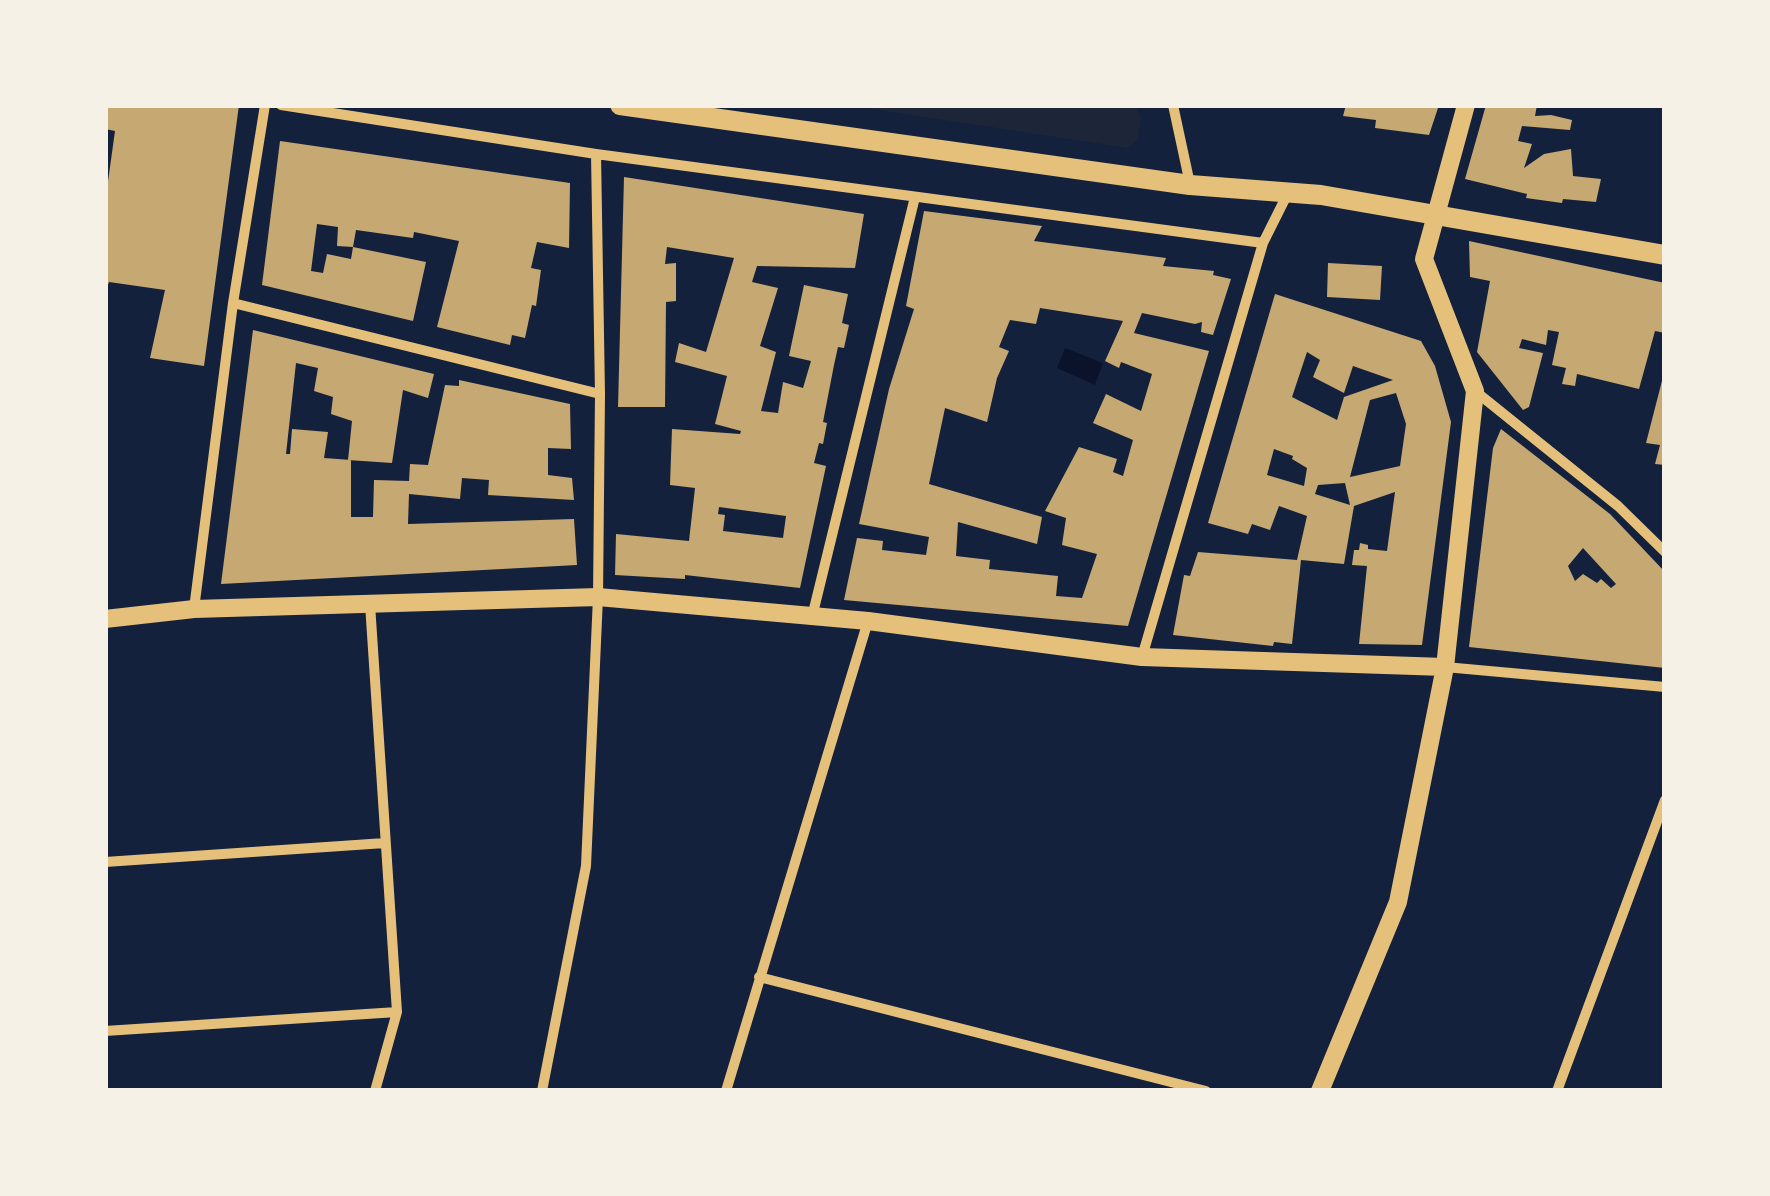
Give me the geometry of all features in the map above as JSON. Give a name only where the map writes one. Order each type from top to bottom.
[{"type":"main road","points":[[620,105],[1190,185],[1321,195],[1665,255]]},
{"type":"street","points":[[194,609],[233,303],[265,105]]},
{"type":"street","points":[[282,105],[596,154],[1263,243]]},
{"type":"street","points":[[1172,105],[1190,185]]},
{"type":"street","points":[[1320,1091],[1398,902],[1446,667],[1475,391],[1424,259],[1466,105]]},
{"type":"street","points":[[542,1091],[586,866],[598,597],[596,154]]},
{"type":"street","points":[[1142,657],[1263,243],[1288,193]]},
{"type":"street","points":[[812,617],[915,196]]},
{"type":"street","points":[[233,303],[600,394]]},
{"type":"street","points":[[1475,391],[1618,506],[1665,552]]},
{"type":"street","points":[[105,619],[194,609],[598,597],[868,621],[1142,657],[1446,667],[1665,687]]},
{"type":"street","points":[[370,604],[397,1012],[375,1091]]},
{"type":"street","points":[[726,1091],[868,621]]},
{"type":"street","points":[[1557,1091],[1665,800]]},
{"type":"street","points":[[105,862],[385,843]]},
{"type":"street","points":[[759,977],[1206,1091]]},
{"type":"street","points":[[105,1031],[397,1012]]},
{"type":"shaded area","points":[[846,105],[1135,105],[1141,118],[1138,139],[1128,148]]},
{"type":"shaded area","points":[[1065,348],[1103,363],[1095,385],[1057,368]]},
{"type":"building","points":[[105,105],[239,105],[204,366],[150,358],[165,290],[109,282],[105,293],[105,203],[115,131],[105,129]]},
{"type":"building","points":[[1346,105],[1439,105],[1429,135],[1375,128],[1376,120],[1343,116]]},
{"type":"building","points":[[1486,105],[1537,105],[1535,116],[1572,120],[1570,130],[1522,126],[1518,141],[1532,144],[1524,168],[1544,154],[1571,149],[1573,176],[1601,179],[1596,202],[1526,198],[1527,194],[1465,179]]},
{"type":"building","points":[[280,141],[570,183],[569,248],[537,242],[531,268],[541,270],[536,306],[532,305],[525,338],[512,335],[510,345],[437,327],[459,241],[414,232],[413,238],[356,230],[353,247],[426,262],[413,321],[262,285]],"holes":[[[317,224],[338,227],[337,246],[353,247],[351,259],[327,254],[323,273],[311,271]]]},
{"type":"building","points":[[624,177],[864,214],[855,268],[757,266],[752,282],[778,288],[760,346],[776,352],[761,411],[778,413],[783,382],[803,388],[811,361],[789,356],[804,285],[848,294],[842,323],[849,325],[844,348],[838,347],[823,422],[827,423],[823,444],[819,443],[814,463],[826,466],[800,588],[685,575],[685,579],[615,575],[616,534],[689,541],[695,488],[670,485],[672,429],[740,434],[741,431],[715,424],[727,376],[675,362],[679,343],[706,352],[734,258],[667,247],[665,264],[676,263],[676,301],[666,302],[665,407],[618,407]],"holes":[[[719,507],[786,516],[783,538],[723,531],[725,515],[718,514]]]},
{"type":"building","points":[[924,211],[1042,226],[1034,241],[1166,258],[1163,266],[1214,271],[1213,275],[1231,279],[1213,335],[1201,332],[1202,322],[1195,324],[1142,313],[1134,333],[1209,351],[1128,626],[844,600],[857,538],[883,541],[882,550],[926,555],[929,537],[859,524],[889,389],[914,309],[906,306]],"holes":[[[1040,308],[1123,321],[1105,361],[1119,368],[1121,362],[1152,374],[1141,411],[1106,394],[1093,423],[1133,440],[1123,476],[1113,472],[1117,459],[1079,447],[1045,511],[1066,518],[1062,545],[1097,554],[1082,598],[1056,596],[1058,576],[989,569],[990,560],[956,556],[958,522],[1037,544],[1042,517],[929,484],[945,408],[987,422],[997,378],[1009,351],[999,347],[1010,320],[1036,324]]]},
{"type":"building","points":[[1469,241],[1665,283],[1665,333],[1655,331],[1639,389],[1577,374],[1575,386],[1562,384],[1566,368],[1552,365],[1559,332],[1548,330],[1546,345],[1522,339],[1519,348],[1543,353],[1529,407],[1523,410],[1477,352],[1490,281],[1470,277]]},
{"type":"building","points":[[1328,263],[1382,266],[1380,300],[1327,297]]},
{"type":"building","points":[[1275,294],[1421,341],[1435,366],[1451,422],[1422,645],[1359,644],[1367,566],[1352,565],[1354,550],[1359,550],[1360,543],[1368,545],[1368,549],[1387,551],[1395,492],[1354,506],[1344,564],[1301,560],[1292,644],[1274,642],[1273,646],[1173,635],[1184,575],[1190,576],[1198,552],[1297,560],[1307,516],[1279,506],[1270,530],[1252,524],[1248,534],[1208,523]],"holes":[[[1307,352],[1320,360],[1313,377],[1344,393],[1353,366],[1393,380],[1344,397],[1337,420],[1292,397]],[[1396,393],[1406,424],[1400,466],[1350,477],[1370,400]],[[1274,449],[1293,456],[1307,468],[1304,486],[1267,475]],[[1345,483],[1350,505],[1315,494],[1318,485]]]},
{"type":"building","points":[[253,330],[434,374],[428,398],[403,390],[392,463],[351,460],[351,517],[373,517],[374,480],[409,481],[410,464],[428,465],[445,385],[459,386],[459,380],[570,404],[571,449],[548,448],[548,475],[572,478],[574,500],[488,495],[489,480],[462,478],[460,499],[409,494],[408,524],[574,519],[577,565],[221,584]],"holes":[[[296,363],[318,368],[314,391],[333,397],[331,414],[352,421],[348,460],[324,458],[328,432],[292,429],[290,454],[286,454]]]},
{"type":"building","points":[[1664,373],[1665,465],[1655,464],[1660,445],[1646,443]]},
{"type":"building","points":[[1501,429],[1610,514],[1665,572],[1665,668],[1469,647],[1493,448]],"holes":[[[1583,548],[1616,584],[1611,588],[1601,579],[1597,583],[1583,574],[1575,581],[1568,566]]]}]
